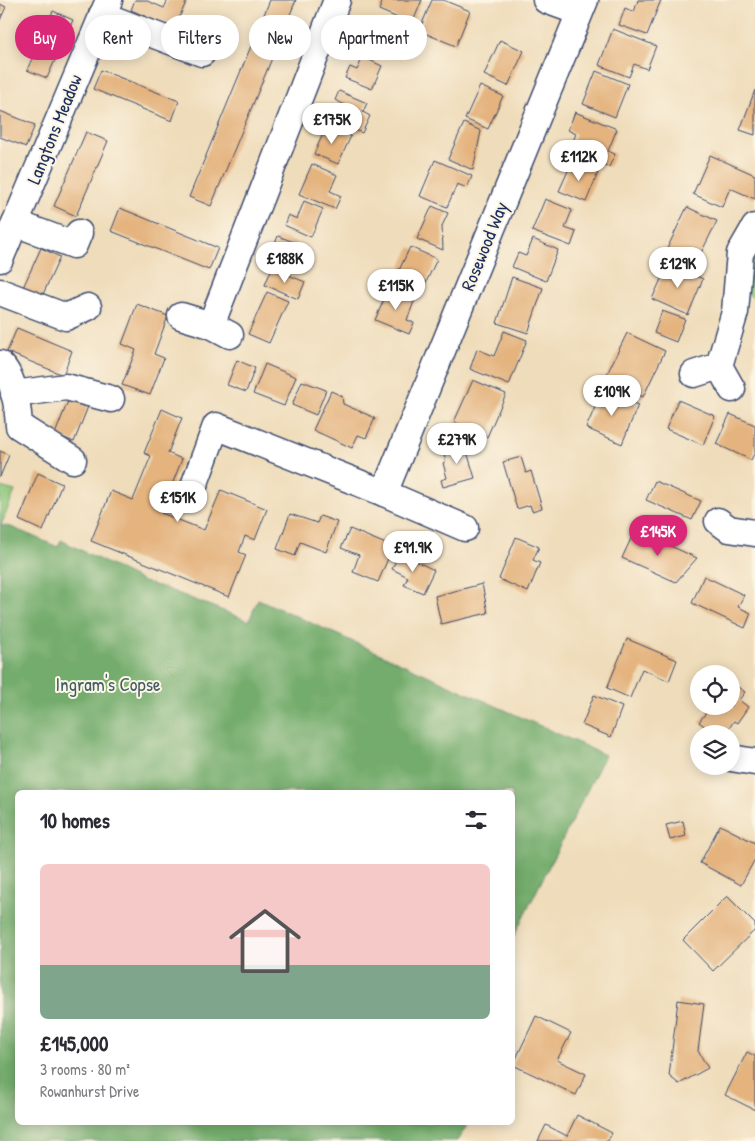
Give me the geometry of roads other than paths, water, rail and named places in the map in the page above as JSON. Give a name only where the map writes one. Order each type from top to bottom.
[{"type":"street","points":[[181,316],[220,330],[275,181],[337,0]]},
{"type":"street","points":[[546,0],[582,6]]},
{"type":"street","points":[[105,4],[161,32]]},
{"type":"street","name":"Langtons Meadow","points":[[0,259],[12,211],[105,4]]},
{"type":"street","name":"Rosewood Way","points":[[384,493],[582,6]]},
{"type":"street","points":[[12,211],[74,245],[79,233]]},
{"type":"street","points":[[732,389],[719,366],[735,312],[740,253],[755,227]]},
{"type":"street","points":[[0,292],[66,317],[88,307]]},
{"type":"street","points":[[0,364],[4,368],[14,394],[19,426],[73,460]]},
{"type":"street","points":[[694,374],[719,366]]},
{"type":"street","points":[[14,394],[66,387],[110,399]]},
{"type":"street","points":[[195,483],[216,426],[243,436],[274,439],[384,493],[465,528]]},
{"type":"street","points":[[718,521],[729,529],[755,533]]},
{"type":"street","points":[[740,760],[755,762]]},
{"type":"park label","name":"Ingram's Copse","points":[[108,684]]}]
